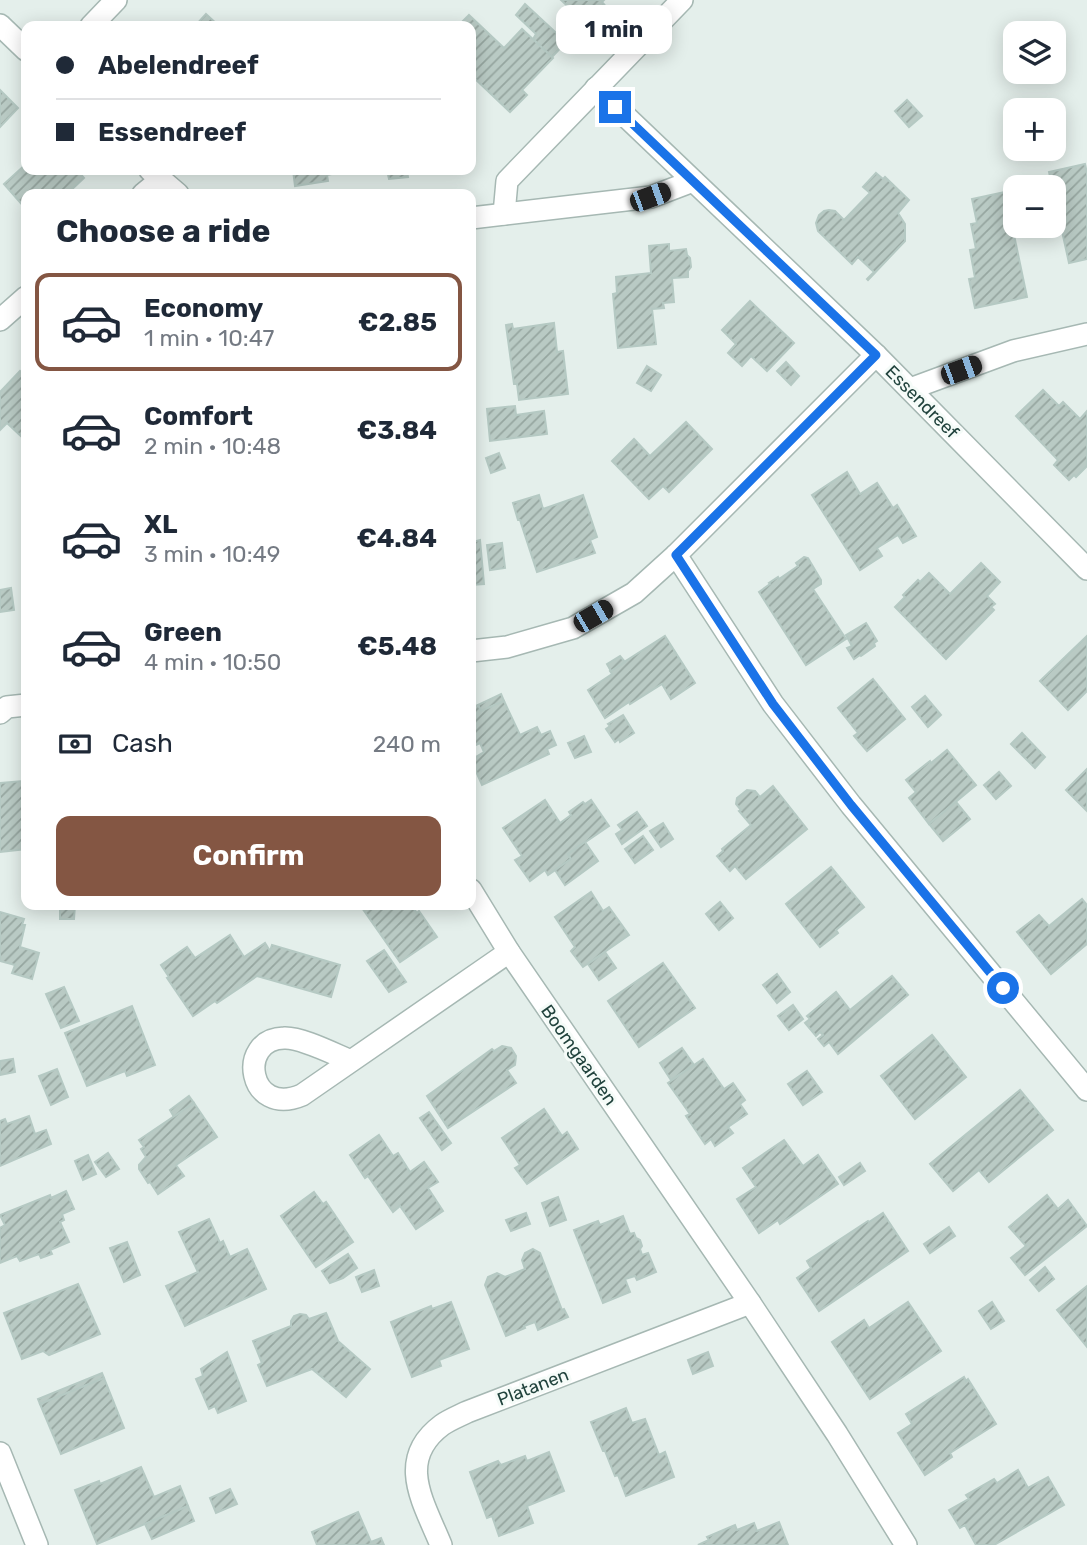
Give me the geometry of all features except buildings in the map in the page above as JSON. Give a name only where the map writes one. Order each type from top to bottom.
[{"type":"street","points":[[96,21],[116,0]]},
{"type":"street","points":[[504,214],[507,181],[682,0]]},
{"type":"street","points":[[0,25],[21,45]]},
{"type":"street","name":"Essendreef","points":[[596,88],[876,355],[1087,569]]},
{"type":"street","points":[[155,175],[172,189]]},
{"type":"street","points":[[476,217],[650,197],[693,181]]},
{"type":"street","points":[[0,320],[21,301]]},
{"type":"street","points":[[909,389],[1013,351],[1087,334]]},
{"type":"street","points":[[476,650],[507,647],[573,628],[634,593],[676,555],[876,355]]},
{"type":"street","points":[[676,555],[773,704],[851,805],[1087,1090]]},
{"type":"street","points":[[0,713],[7,707],[21,706]]},
{"type":"street","name":"Boomgaarden","points":[[476,898],[509,952],[750,1303]]},
{"type":"street","points":[[351,1061],[509,952]]},
{"type":"street","points":[[750,1303],[837,1434],[906,1545]]},
{"type":"street","name":"Platanen","points":[[441,1545],[418,1488],[415,1470],[421,1449],[444,1423],[750,1303]]},
{"type":"street","points":[[0,1453],[37,1545]]},
{"type":"route","points":[[615,107],[876,355],[676,555],[773,704],[851,805],[1003,988]]}]
